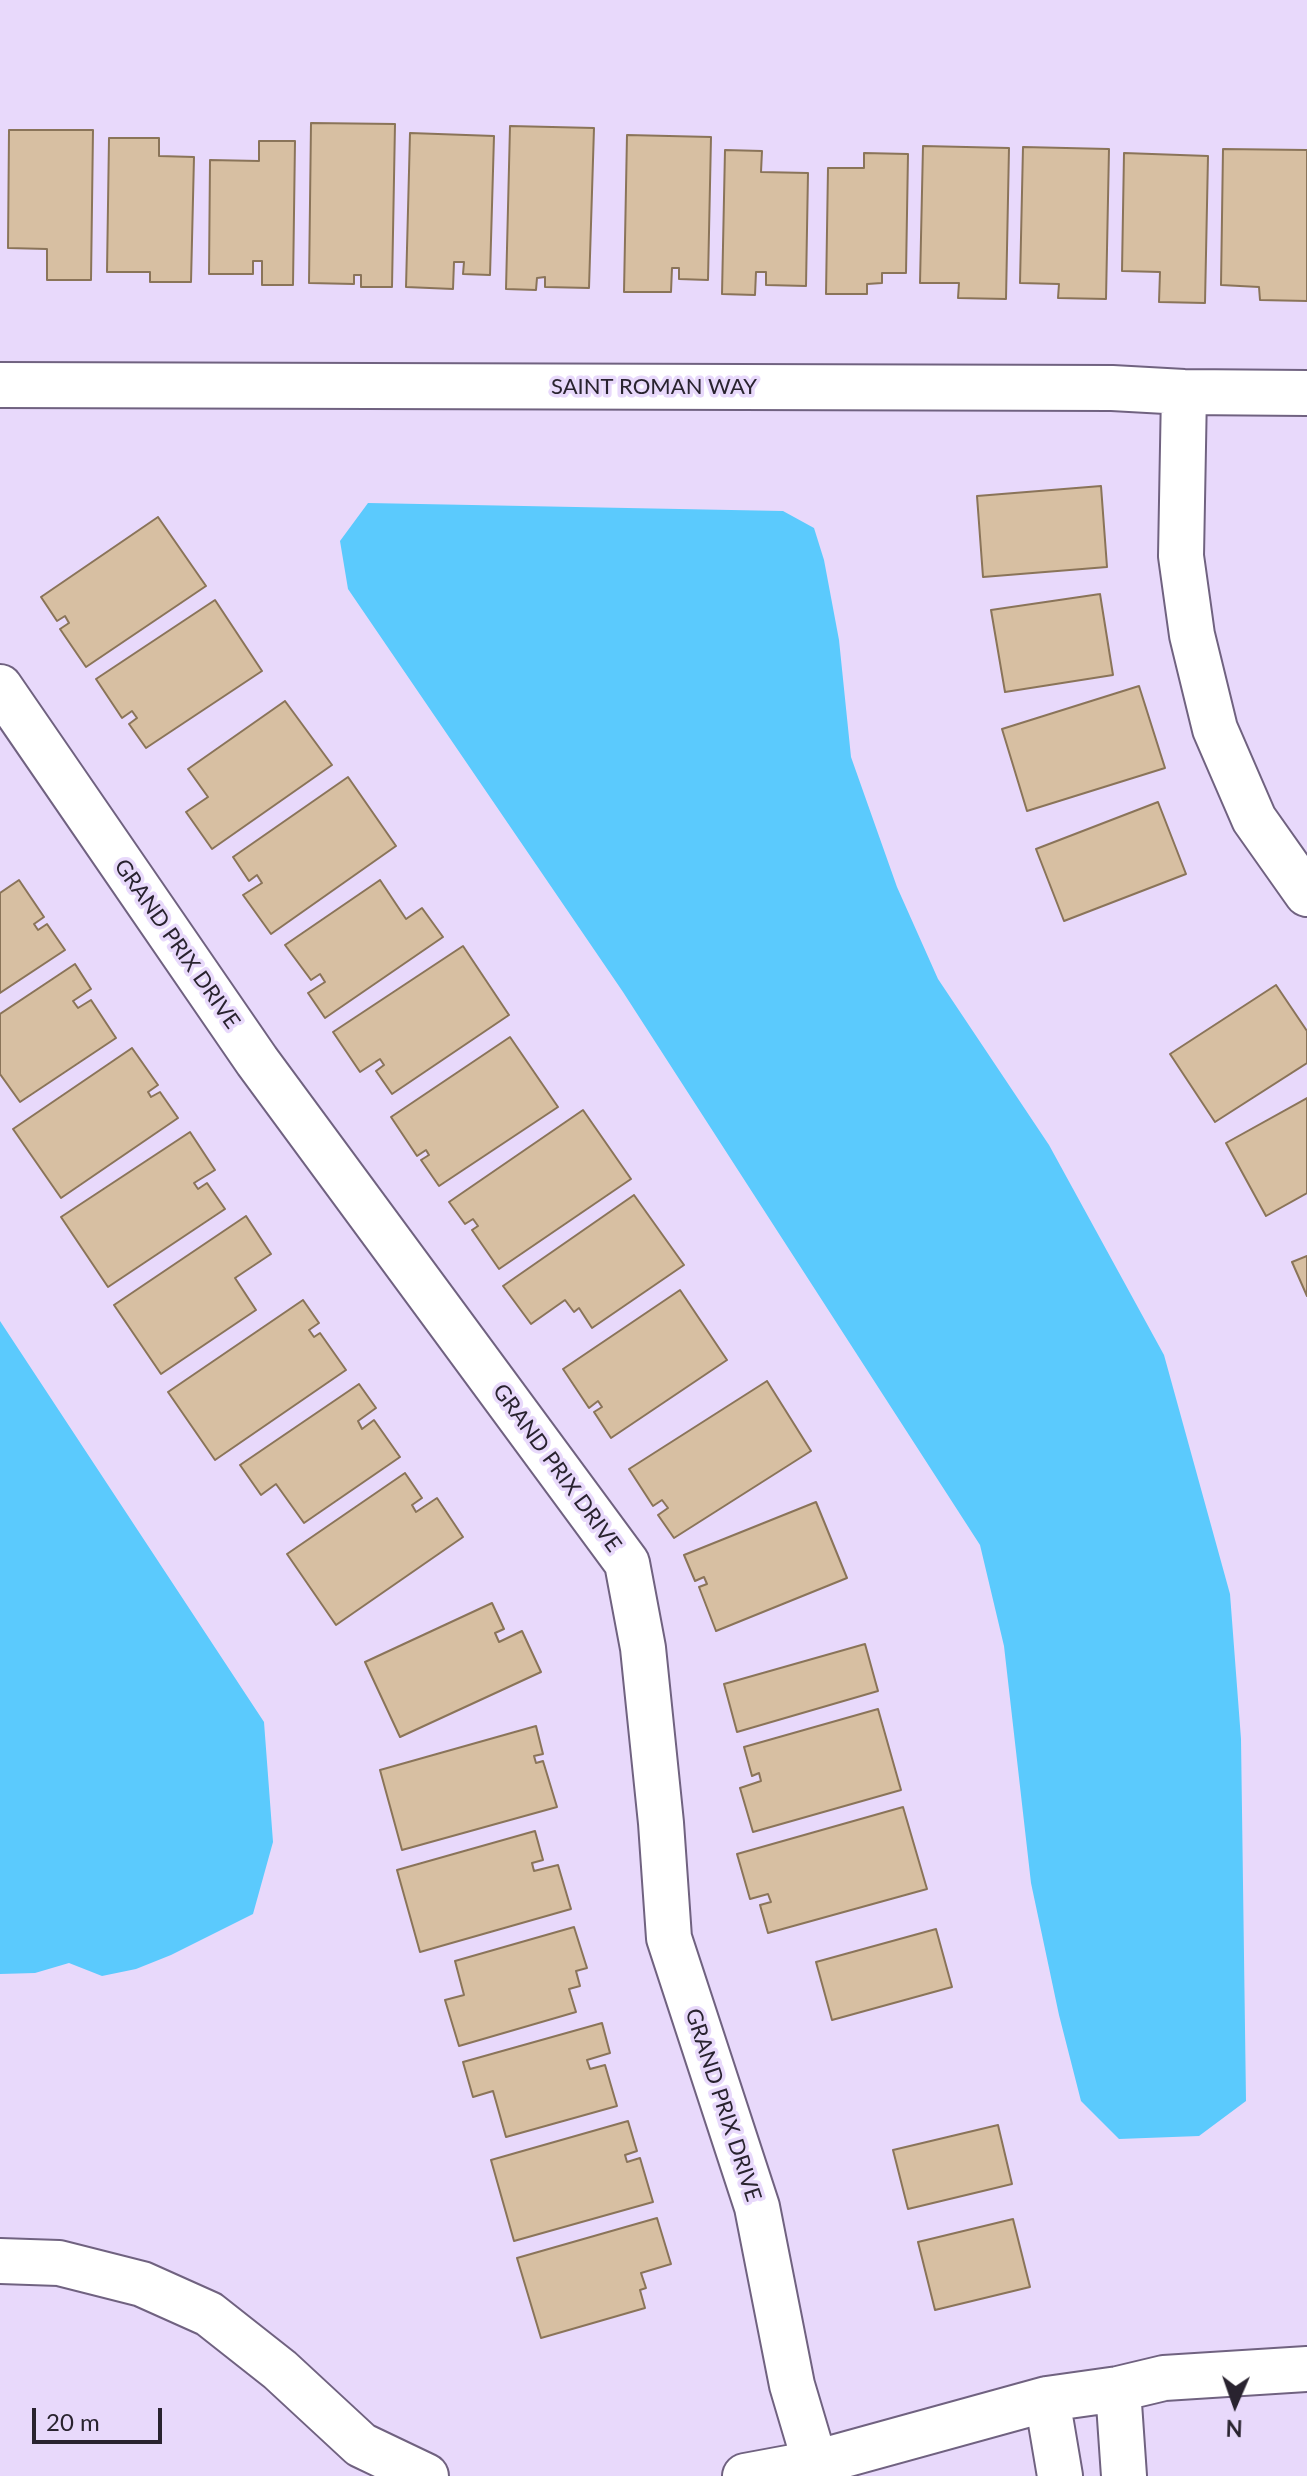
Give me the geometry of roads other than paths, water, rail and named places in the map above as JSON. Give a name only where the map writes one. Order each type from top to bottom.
[{"type":"street","name":"SAINT ROMAN WAY","points":[[0,385],[1096,388],[1307,393]]},
{"type":"street","points":[[1184,392],[1181,556],[1192,635],[1215,729],[1254,819],[1307,894]]},
{"type":"street","name":"GRAND PRIX DRIVE","points":[[0,687],[257,1061],[627,1563],[643,1648],[669,1938],[757,2207],[792,2385],[817,2469]]},
{"type":"street","points":[[0,2261],[59,2263],[142,2284],[209,2314],[280,2370],[361,2445],[426,2476]]},
{"type":"street","points":[[745,2476],[817,2469],[1047,2399],[1118,2389],[1164,2378],[1307,2369]]},
{"type":"street","points":[[1118,2389],[1124,2476]]},
{"type":"street","points":[[1047,2399],[1060,2476]]},
{"type":"water","points":[[368,503],[783,511],[814,528],[824,560],[839,640],[851,757],[897,887],[938,979],[1049,1145],[1164,1355],[1230,1594],[1241,1739],[1246,2101],[1199,2136],[1119,2139],[1081,2101],[1031,1883],[1004,1646],[980,1545],[623,992],[348,589],[340,541]]},
{"type":"water","points":[[0,1321],[264,1722],[273,1842],[253,1914],[171,1955],[136,1969],[102,1976],[69,1963],[35,1973],[0,1974]]}]
